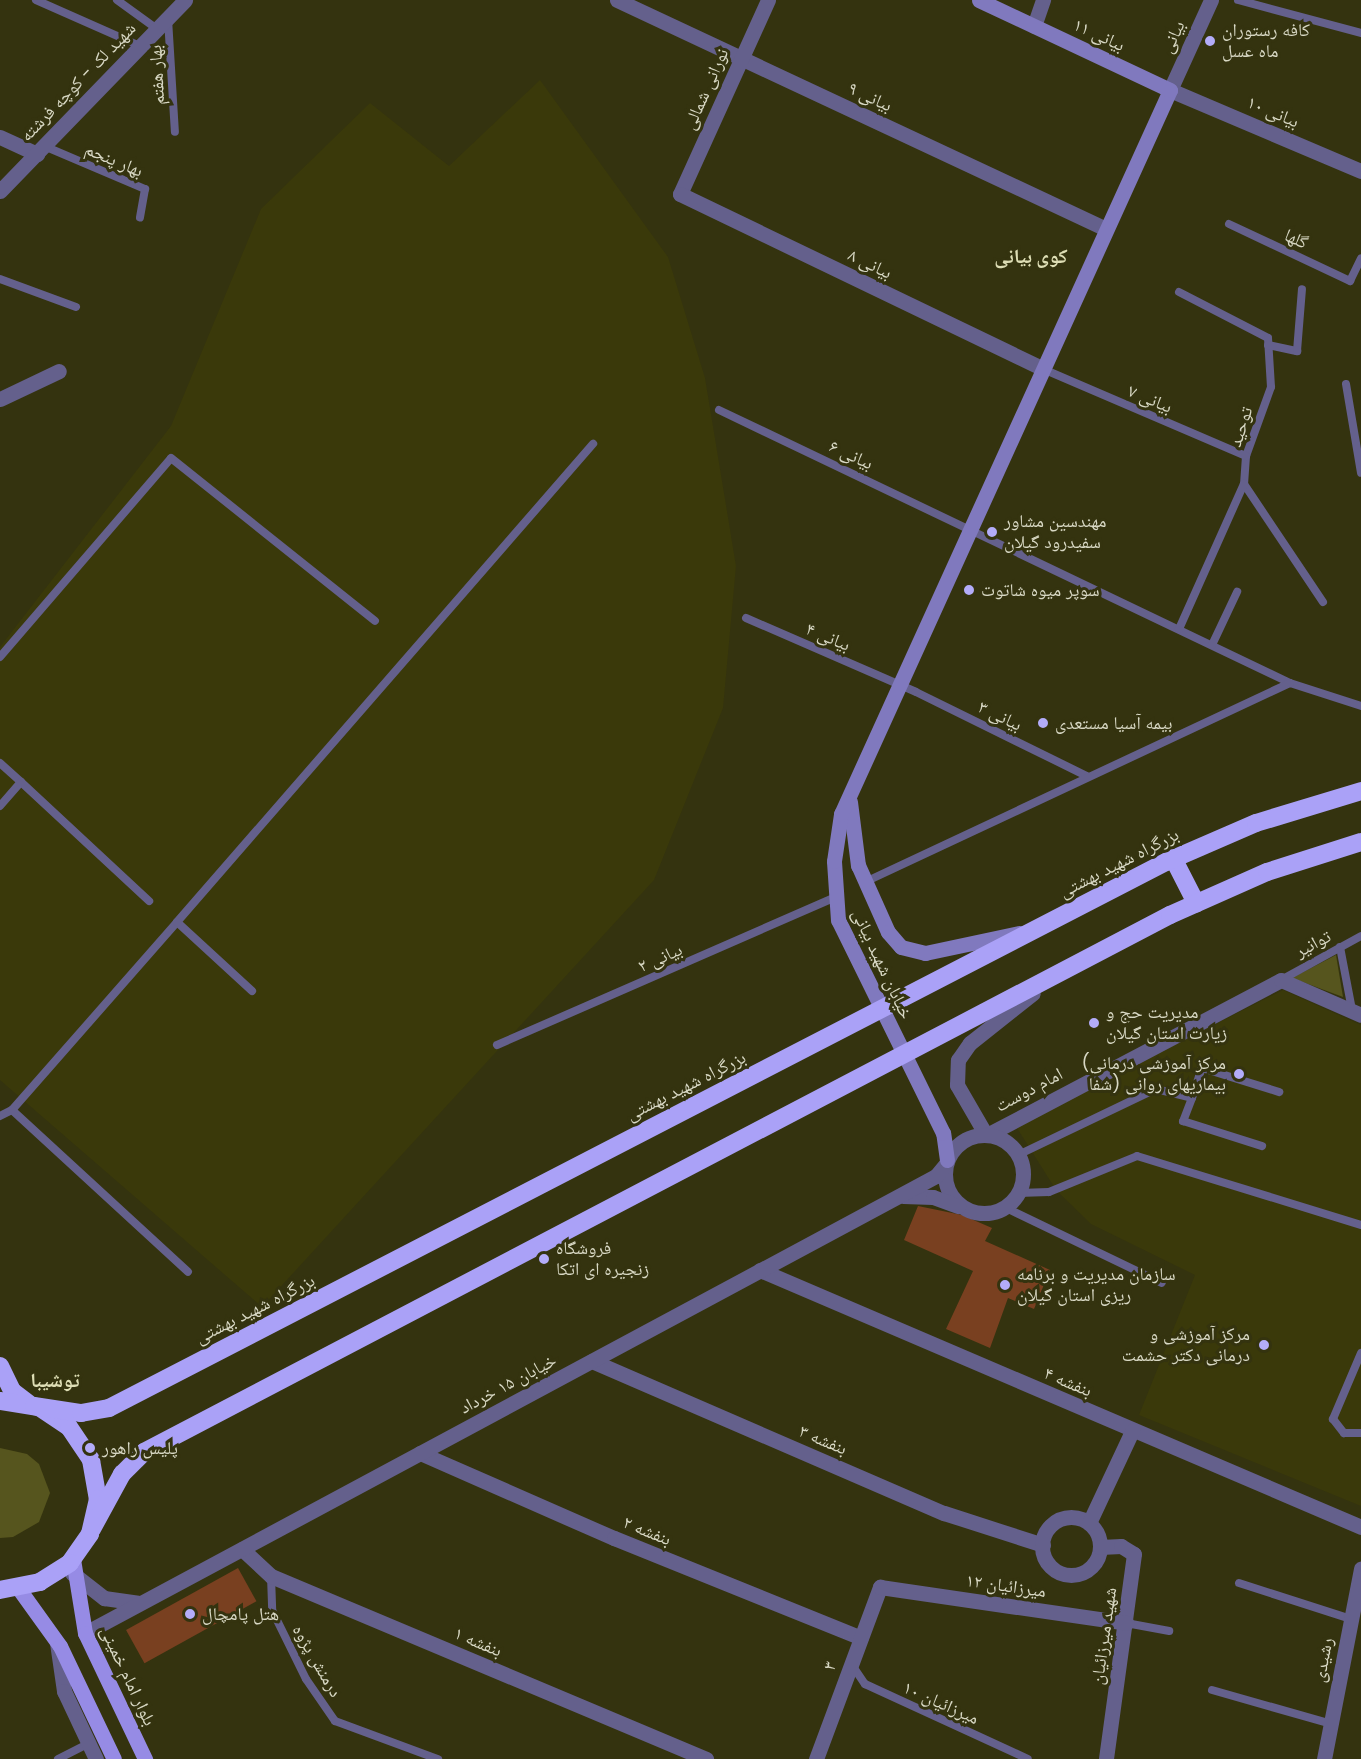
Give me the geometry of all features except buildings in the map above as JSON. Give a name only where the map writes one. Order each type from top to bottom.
[{"type":"highway","name":"بزرگراه شهید بهشتی","points":[[29,1404],[86,1413],[109,1408],[1173,858],[1256,823],[1361,791]]},
{"type":"highway","points":[[0,1590],[21,1590],[73,1566],[122,1474],[144,1452],[1196,903],[1275,870],[1361,842]]},
{"type":"highway","points":[[1173,858],[1196,903]]},
{"type":"highway","points":[[0,1366],[12,1391],[29,1404],[65,1424],[89,1455],[98,1490],[92,1529]]},
{"type":"highway","points":[[0,1394],[29,1404]]},
{"type":"highway","points":[[0,1401],[29,1404]]},
{"type":"main road","name":"بلوار امام خمینی","points":[[73,1566],[85,1633],[145,1759]]},
{"type":"main road","points":[[21,1590],[56,1640],[114,1759]]},
{"type":"street","name":"شهید لک - کوچه فرشته","points":[[0,192],[185,0]]},
{"type":"street","name":"بیانی ۹","points":[[617,0],[1106,229]]},
{"type":"street","name":"نورانی شمالی","points":[[680,194],[768,0]]},
{"type":"street","name":"بیانی ۱۱","points":[[979,0],[1170,90]]},
{"type":"street","points":[[1034,26],[1043,0]]},
{"type":"street","name":"بیانی","points":[[1170,90],[1211,0]]},
{"type":"street","points":[[850,790],[1170,90]]},
{"type":"street","name":"بیانی ۱۰","points":[[1170,90],[1361,171]]},
{"type":"street","points":[[0,137],[40,150]]},
{"type":"street","name":"بیانی ۸","points":[[680,194],[1042,369]]},
{"type":"street","points":[[0,399],[59,371]]},
{"type":"street","name":"خیابان شهید بیانی","points":[[850,790],[851,838],[865,882],[890,936],[915,953],[1033,930]]},
{"type":"street","name":"خیابان شهید بیانی","points":[[850,790],[836,841],[835,897],[843,934],[946,1140],[946,1163]]},
{"type":"street","points":[[986,1135],[957,1085],[958,1060],[970,1043],[1057,974]]},
{"type":"street","points":[[1281,980],[1356,1013]]},
{"type":"street","name":"امام دوست","points":[[986,1135],[1281,980]]},
{"type":"street","points":[[897,1197],[933,1197],[968,1210],[987,1213],[1004,1207],[1018,1193],[1023,1174],[1018,1155],[1007,1143],[986,1135],[963,1141],[946,1163],[948,1190],[968,1210]]},
{"type":"street","name":"خیابان ۱۵ خرداد","points":[[85,1633],[936,1176],[946,1163]]},
{"type":"street","name":"بنفشه ۴","points":[[760,1270],[1131,1431],[1361,1527]]},
{"type":"street","name":"بنفشه ۳","points":[[592,1361],[944,1513],[1043,1545]]},
{"type":"street","points":[[1089,1523],[1131,1431]]},
{"type":"street","name":"بنفشه ۲","points":[[420,1453],[614,1538],[861,1638]]},
{"type":"street","points":[[1077,1518],[1089,1523],[1100,1547],[1091,1567],[1070,1575],[1050,1566],[1043,1545],[1048,1528],[1059,1520],[1077,1518]]},
{"type":"street","name":"شهید میرزائیان","points":[[1100,1547],[1121,1546],[1134,1554],[1106,1759]]},
{"type":"street","name":"بنفشه ۱","points":[[242,1549],[271,1576],[706,1759]]},
{"type":"street","points":[[73,1566],[104,1598],[141,1603]]},
{"type":"street","name":"رشیدی","points":[[1324,1759],[1361,1569]]},
{"type":"street","name":"۳","points":[[816,1759],[880,1587]]},
{"type":"street","name":"میرزائیان ۱۲","points":[[880,1587],[1126,1623]]},
{"type":"street","points":[[56,1640],[64,1691],[96,1759]]},
{"type":"lane","points":[[36,0],[140,46]]},
{"type":"lane","points":[[117,0],[163,23]]},
{"type":"lane","points":[[1238,0],[1361,33]]},
{"type":"lane","name":"بهار هفتم","points":[[163,23],[175,132]]},
{"type":"lane","name":"بهار پنجم","points":[[40,150],[145,189],[140,218]]},
{"type":"lane","name":"گلها","points":[[1229,224],[1350,281],[1359,269]]},
{"type":"lane","points":[[1359,269],[1361,258]]},
{"type":"lane","points":[[0,279],[75,307]]},
{"type":"lane","points":[[1179,292],[1268,338],[1268,345],[1297,351],[1302,289]]},
{"type":"lane","name":"توحید","points":[[1244,484],[1246,456],[1271,387],[1268,345]]},
{"type":"lane","name":"بیانی ۷","points":[[1042,369],[1246,456]]},
{"type":"lane","points":[[1346,384],[1361,473]]},
{"type":"lane","name":"بیانی ۶","points":[[719,410],[970,527],[1290,683],[1361,706]]},
{"type":"lane","points":[[0,1116],[12,1110],[593,444]]},
{"type":"lane","points":[[0,657],[171,458],[375,621]]},
{"type":"lane","points":[[1244,484],[1323,602]]},
{"type":"lane","points":[[1179,629],[1244,484]]},
{"type":"lane","points":[[1212,645],[1237,592]]},
{"type":"lane","name":"بیانی ۴","points":[[746,618],[899,684]]},
{"type":"lane","points":[[865,882],[1087,776],[1290,683]]},
{"type":"lane","name":"بیانی ۳","points":[[899,684],[1087,776]]},
{"type":"lane","points":[[0,763],[149,901]]},
{"type":"lane","points":[[0,806],[21,782]]},
{"type":"lane","name":"بیانی ۲","points":[[497,1045],[835,897]]},
{"type":"lane","points":[[177,922],[252,991]]},
{"type":"lane","name":"توانیر","points":[[1281,980],[1361,936]]},
{"type":"lane","points":[[1340,947],[1356,1013]]},
{"type":"lane","points":[[1262,1146],[1183,1121],[1202,1068],[1280,1092]]},
{"type":"lane","points":[[1018,1155],[1156,1089],[1191,1098]]},
{"type":"lane","points":[[12,1110],[189,1272]]},
{"type":"lane","points":[[1018,1193],[1049,1192],[1137,1156],[1361,1225]]},
{"type":"lane","points":[[1004,1207],[1162,1283]]},
{"type":"lane","points":[[1361,1353],[1333,1419],[1344,1433],[1361,1433]]},
{"type":"lane","name":"درمنش پژوه","points":[[271,1576],[272,1610],[306,1678],[335,1721],[438,1759]]},
{"type":"lane","points":[[1239,1583],[1351,1619]]},
{"type":"lane","points":[[1126,1623],[1170,1631]]},
{"type":"lane","name":"میرزائیان ۱۰","points":[[852,1664],[864,1684],[1028,1759]]},
{"type":"lane","points":[[1212,1690],[1331,1724]]},
{"type":"lane","points":[[58,1759],[102,1735]]},
{"type":"shaded area","points":[[540,80],[668,257],[705,378],[736,566],[723,708],[654,880],[262,1307],[0,1080],[0,647],[171,426],[261,209],[370,103],[449,166]]},
{"type":"shaded area","points":[[1336,955],[1343,997],[1292,978]]},
{"type":"shaded area","name":"مرکز آموزشی و ‌درمانی دکتر حشمت","points":[[1283,990],[1361,1025],[1361,1506],[1139,1415],[1195,1275],[1091,1224],[1056,1190],[1015,1125]]},
{"type":"shaded area","points":[[0,1448],[27,1454],[39,1464],[50,1493],[39,1522],[13,1537],[0,1538]]},
{"type":"place","name":"کافه رستوران ماه عسل","points":[[1210,41]]},
{"type":"place","name":"مهندسین مشاور سفیدرود گیلان","points":[[992,532]]},
{"type":"place","name":"سوپر میوه شاتوت","points":[[969,590]]},
{"type":"place","name":"بیمه آسیا مستعدی","points":[[1043,723]]},
{"type":"place","name":"مدیریت حج و زیارت استان گیلان","points":[[1094,1023]]},
{"type":"place","name":"(مرکز آموزشی درمانی بیماریهای روانی (شفا","points":[[1239,1074]]},
{"type":"place","name":"فروشگاه زنجیره ای اتکا","points":[[544,1259]]},
{"type":"place","name":"سازمان مدیریت و برنامه ریزی استان گیلان","points":[[1005,1285]]},
{"type":"place","name":"مرکز آموزشی و ‌درمانی دکتر حشمت","points":[[1264,1345]]},
{"type":"place","name":"پلیس راهور","points":[[90,1448]]},
{"type":"place","name":"هتل پامچال","points":[[190,1614]]},
{"type":"district","name":"کوی بیانی","points":[[1031,256]]},
{"type":"district","name":"توشیبا","points":[[55,1380]]}]
